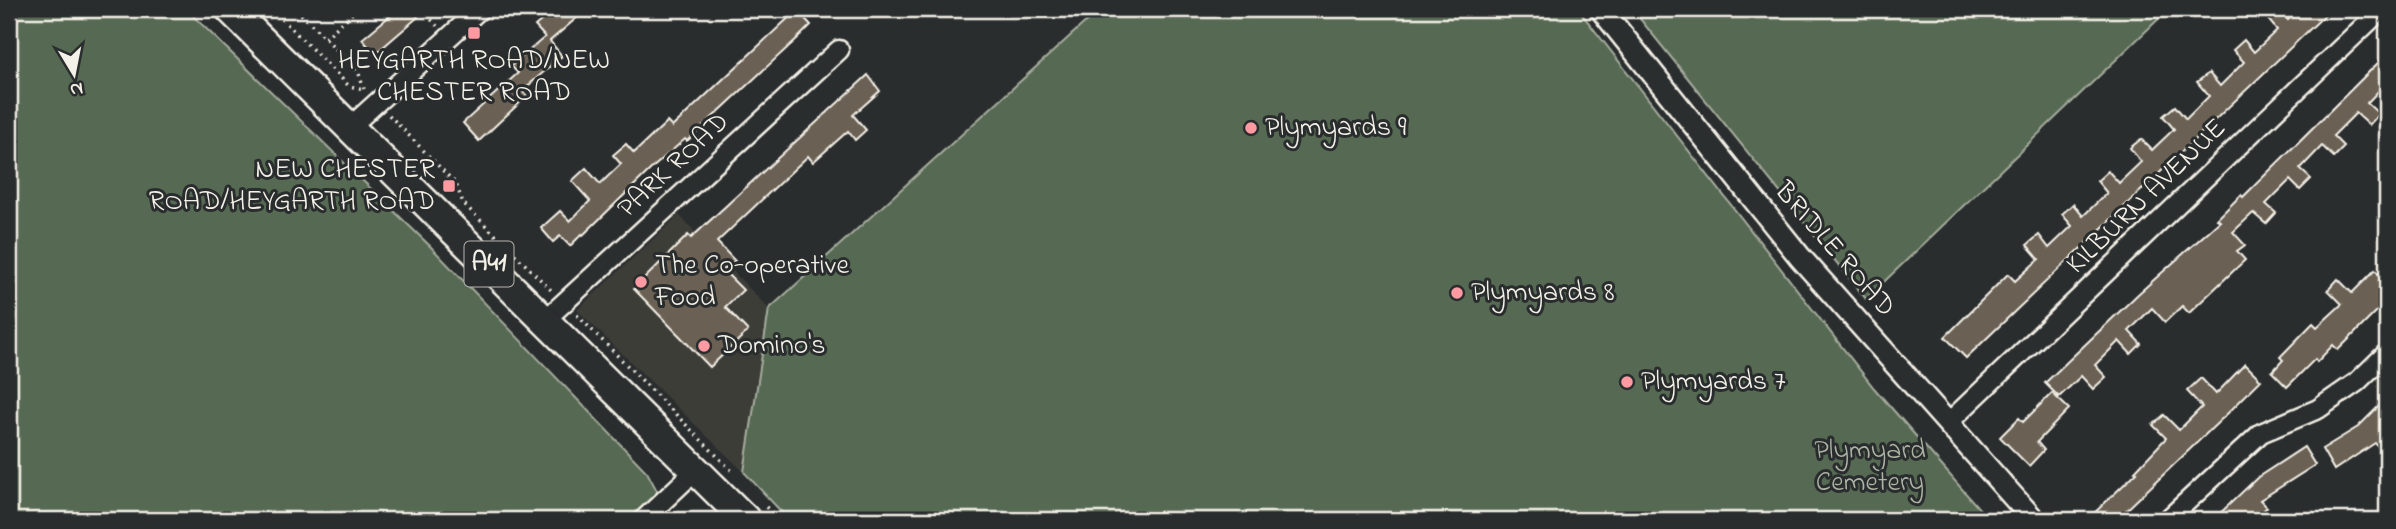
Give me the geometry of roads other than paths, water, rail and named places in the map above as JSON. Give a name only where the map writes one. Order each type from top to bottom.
[{"type":"highway","name":"A41","points":[[230,9],[351,126],[555,311],[696,470],[754,511]]},
{"type":"street","points":[[351,126],[480,9]]},
{"type":"street","name":"BRIDLE ROAD","points":[[1601,9],[1800,257],[2034,520]]},
{"type":"street","name":"KILBURN AVENUE","points":[[1948,423],[2382,9]]},
{"type":"street","name":"PARK ROAD","points":[[555,311],[839,50]]},
{"type":"street","points":[[2167,520],[2261,433],[2318,409],[2357,382],[2387,353]]},
{"type":"street","points":[[643,520],[696,470]]},
{"type":"place","name":"HEYGARTH ROAD/NEW CHESTER ROAD","points":[[474,33]]},
{"type":"place","name":"Plymyards 9","points":[[1251,128]]},
{"type":"place","name":"NEW CHESTER ROAD/HEYGARTH ROAD","points":[[449,186]]},
{"type":"place","name":"The Co-operative Food","points":[[641,282]]},
{"type":"place","name":"Plymyards 8","points":[[1457,293]]},
{"type":"place","name":"Domino's","points":[[704,346]]},
{"type":"place","name":"Plymyards 7","points":[[1627,382]]},
{"type":"park label","name":"Plymyard Cemetery","points":[[1870,467]]}]
